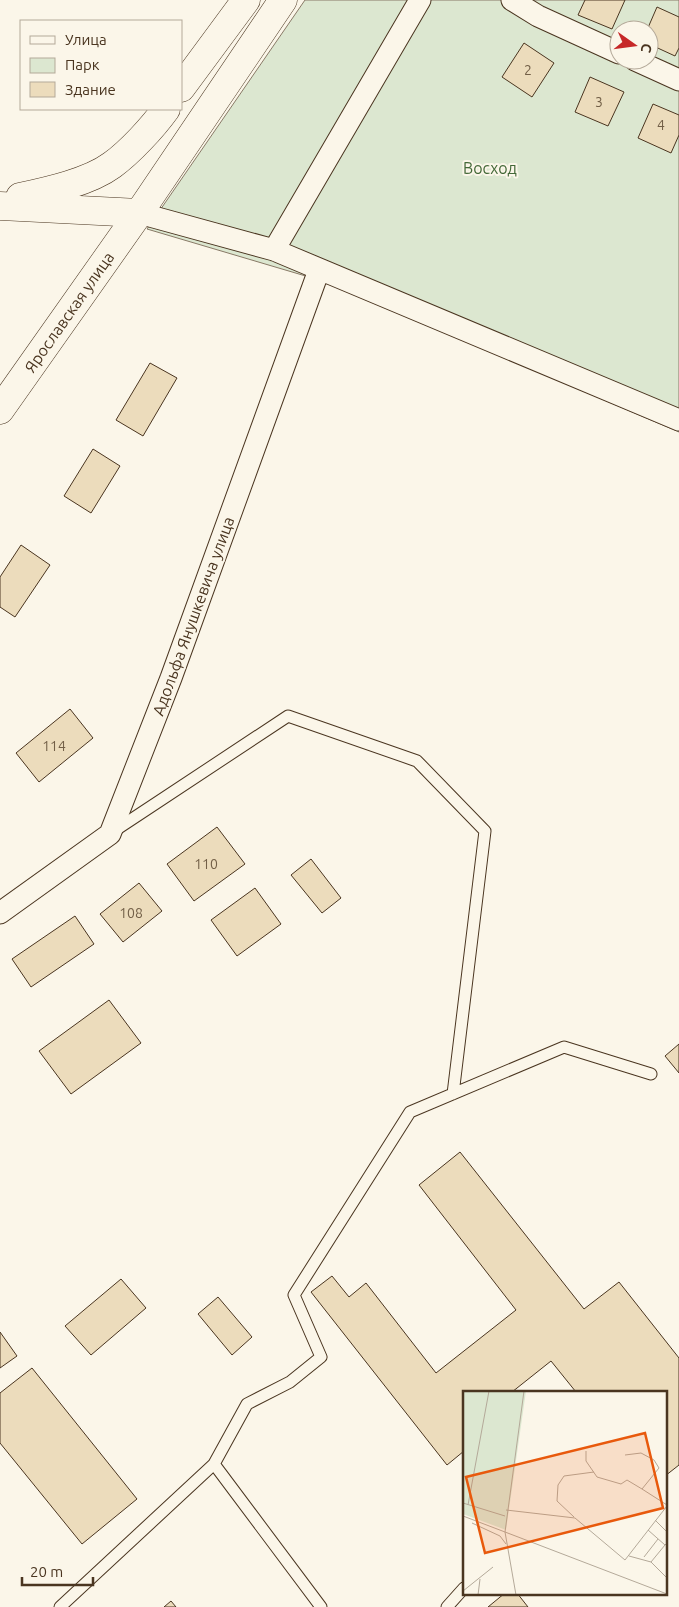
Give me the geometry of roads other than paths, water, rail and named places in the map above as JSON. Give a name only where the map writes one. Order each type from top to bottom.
[{"type":"main road","points":[[182,87],[246,0]]},
{"type":"main road","name":"Ярославская улица","points":[[0,410],[139,213],[284,0]]},
{"type":"main road","points":[[0,201],[59,189],[112,165],[158,121],[165,110]]},
{"type":"main road","points":[[0,206],[139,213]]},
{"type":"street","points":[[274,250],[420,0]]},
{"type":"street","points":[[512,0],[538,16],[609,48]]},
{"type":"street","points":[[657,70],[679,80]]},
{"type":"street","points":[[139,213],[274,250],[679,420]]},
{"type":"street","name":"Адольфа Янушкевича улица","points":[[110,834],[171,678],[319,270]]},
{"type":"street","points":[[0,913],[110,834]]},
{"type":"lane","points":[[110,834],[288,716],[417,761],[485,831],[453,1094]]},
{"type":"lane","points":[[60,1607],[214,1464],[247,1404],[290,1382],[321,1357],[294,1295],[410,1112],[564,1047],[651,1074]]},
{"type":"lane","points":[[214,1464],[322,1607]]},
{"type":"lane","points":[[447,1607],[463,1589]]},
{"type":"park label","name":"Восход","points":[[490,168]]}]
